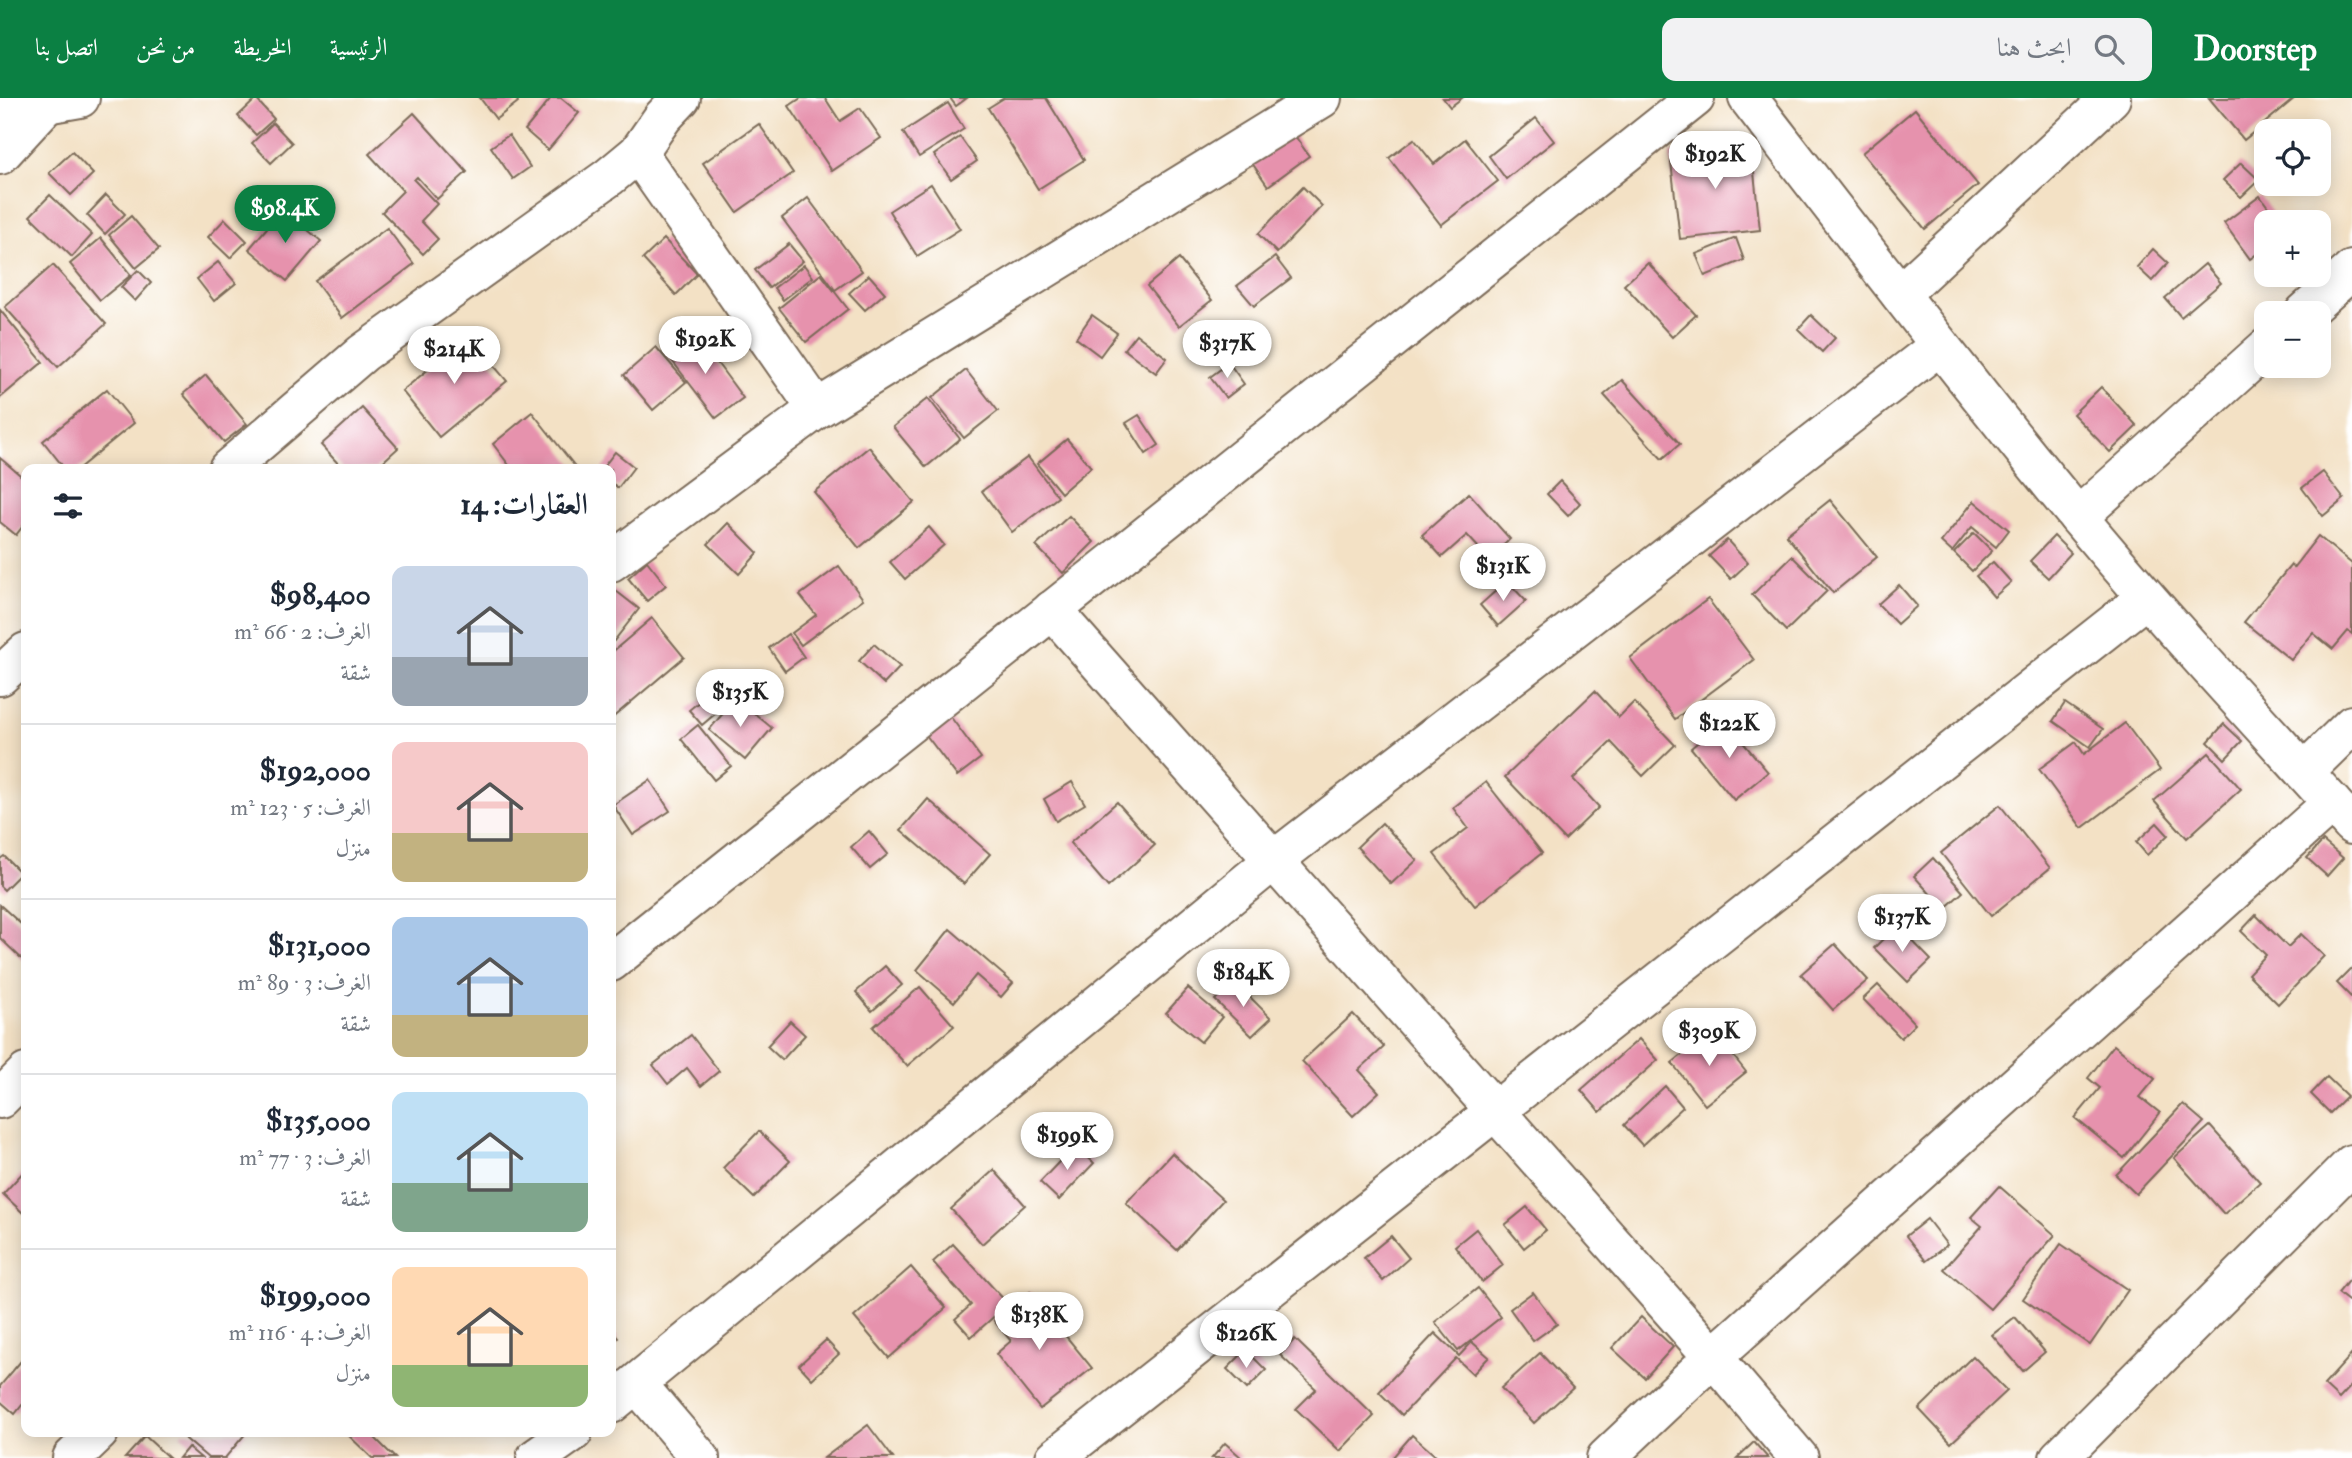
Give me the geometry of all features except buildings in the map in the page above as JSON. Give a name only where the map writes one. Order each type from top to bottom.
[{"type":"street","points":[[616,558],[817,409],[1322,98]]},
{"type":"street","points":[[616,958],[1695,98]]},
{"type":"street","points":[[1606,1458],[1713,1357],[2342,814],[2146,598],[2078,517],[1939,346],[1748,98]]},
{"type":"street","points":[[1900,294],[2111,98]]},
{"type":"street","points":[[234,464],[363,353],[578,201],[638,153],[676,100]]},
{"type":"street","points":[[0,112],[63,101]]},
{"type":"street","points":[[0,155],[63,101]]},
{"type":"street","points":[[638,153],[817,409]]},
{"type":"street","points":[[2317,301],[2352,270]]},
{"type":"street","points":[[701,1458],[624,1394],[1274,860],[1939,346]]},
{"type":"street","points":[[2078,517],[2254,359]]},
{"type":"street","points":[[1055,1458],[2146,598]]},
{"type":"street","points":[[1052,610],[1713,1357],[1799,1458]]},
{"type":"street","points":[[0,676],[21,657]]},
{"type":"street","points":[[2304,772],[2352,725]]},
{"type":"street","points":[[0,1099],[21,1078]]},
{"type":"street","points":[[2059,1458],[2352,1164]]},
{"type":"street","points":[[72,1458],[94,1437]]},
{"type":"street","points":[[537,1458],[566,1437]]}]
